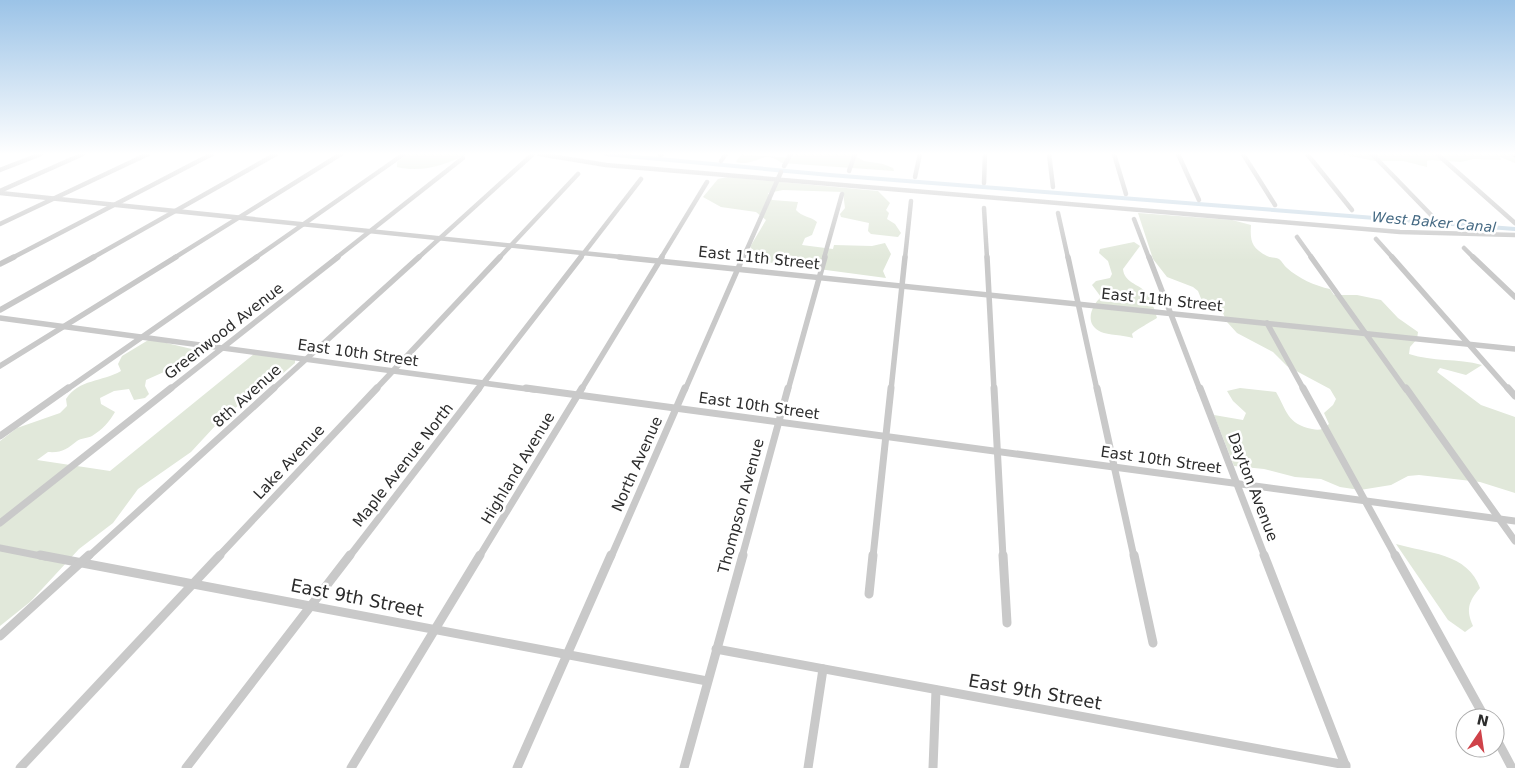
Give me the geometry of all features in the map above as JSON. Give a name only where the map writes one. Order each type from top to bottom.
[{"type":"street","points":[[0,224],[73,190]]},
{"type":"street","points":[[0,264],[143,190]]},
{"type":"street","points":[[0,310],[212,190]]},
{"type":"street","points":[[0,366],[283,190]]},
{"type":"street","points":[[0,436],[353,190]]},
{"type":"street","name":"Greenwood Avenue","points":[[0,522],[422,190]]},
{"type":"street","name":"8th Avenue","points":[[0,636],[493,190]]},
{"type":"street","name":"Lake Avenue","points":[[20,768],[563,190]]},
{"type":"street","name":"Maple Avenue North","points":[[186,768],[633,190]]},
{"type":"street","name":"Highland Avenue","points":[[351,768],[702,190]]},
{"type":"street","name":"North Avenue","points":[[517,768],[772,190]]},
{"type":"street","points":[[905,190],[1414,233],[1515,235]]},
{"type":"street","points":[[1125,190],[1126,194]]},
{"type":"street","points":[[1195,190],[1200,200]]},
{"type":"street","points":[[1265,190],[1275,205]]},
{"type":"street","points":[[1336,190],[1352,210]]},
{"type":"street","points":[[1407,190],[1434,218]]},
{"type":"street","points":[[1477,190],[1515,223]]},
{"type":"street","name":"East 11th Street","points":[[0,192],[1515,350]]},
{"type":"street","name":"Thompson Avenue","points":[[684,768],[842,194]]},
{"type":"street","points":[[868,594],[911,201]]},
{"type":"street","points":[[984,208],[1007,623]]},
{"type":"street","points":[[1058,213],[1153,643]]},
{"type":"street","name":"Dayton Avenue","points":[[1134,219],[1346,767]]},
{"type":"street","points":[[1297,236],[1515,541]]},
{"type":"street","points":[[1376,239],[1515,396]]},
{"type":"street","points":[[1464,248],[1515,297]]},
{"type":"street","name":"East 10th Street","points":[[0,318],[1515,521]]},
{"type":"street","points":[[1267,324],[1479,708]]},
{"type":"street","name":"East 9th Street","points":[[0,548],[707,681]]},
{"type":"street","name":"East 9th Street","points":[[716,650],[1346,767]]},
{"type":"street","points":[[808,768],[823,669]]},
{"type":"street","points":[[933,768],[936,690]]},
{"type":"street","points":[[1505,755],[1512,768]]},
{"type":"shaded area","points":[[709,190],[866,190],[878,191],[890,203],[886,210],[889,213],[887,219],[895,224],[901,233],[898,237],[871,234],[868,231],[869,223],[841,217],[840,214],[845,208],[843,192],[783,190],[768,193],[772,200],[798,202],[796,210],[817,222],[812,235],[805,238],[802,245],[833,249],[834,245],[872,246],[885,243],[891,254],[883,271],[886,278],[759,261],[754,258],[755,252],[750,247],[766,220],[756,212],[721,207],[703,197]]},
{"type":"shaded area","points":[[1138,213],[1232,220],[1251,225],[1251,239],[1255,247],[1267,256],[1279,259],[1291,272],[1301,278],[1330,289],[1334,295],[1357,295],[1381,300],[1398,318],[1418,332],[1417,339],[1410,347],[1409,354],[1482,365],[1466,375],[1440,368],[1437,372],[1481,405],[1515,417],[1515,493],[1480,482],[1419,475],[1408,476],[1391,485],[1360,490],[1340,487],[1321,479],[1295,477],[1264,469],[1234,466],[1214,415],[1243,420],[1246,413],[1233,401],[1227,391],[1240,388],[1276,392],[1289,416],[1297,424],[1317,430],[1329,424],[1324,413],[1333,405],[1336,399],[1330,389],[1287,366],[1273,352],[1237,333],[1227,322],[1222,311],[1202,301],[1198,291],[1193,287],[1167,277],[1153,259]]},
{"type":"shaded area","points":[[1134,242],[1140,246],[1123,269],[1124,273],[1129,280],[1146,292],[1157,318],[1133,333],[1133,338],[1108,334],[1095,329],[1092,324],[1091,314],[1092,309],[1101,297],[1092,285],[1096,281],[1110,278],[1112,274],[1108,261],[1099,253],[1100,249]]},
{"type":"shaded area","points":[[150,339],[200,351],[184,363],[146,380],[145,386],[149,394],[145,398],[134,400],[129,389],[114,391],[100,398],[101,404],[115,412],[102,428],[92,436],[79,440],[64,450],[48,452],[37,460],[110,471],[254,354],[295,360],[295,363],[260,393],[228,412],[191,452],[138,489],[113,523],[79,549],[30,602],[0,626],[0,441],[17,428],[60,413],[67,406],[66,399],[77,388],[121,371],[118,364],[122,356]]},
{"type":"shaded area","points":[[1396,544],[1445,556],[1456,561],[1474,576],[1480,588],[1469,606],[1469,615],[1473,626],[1465,632],[1448,620]]},
{"type":"waterway","name":"West Baker Canal","points":[[1018,190],[1515,229]]}]
